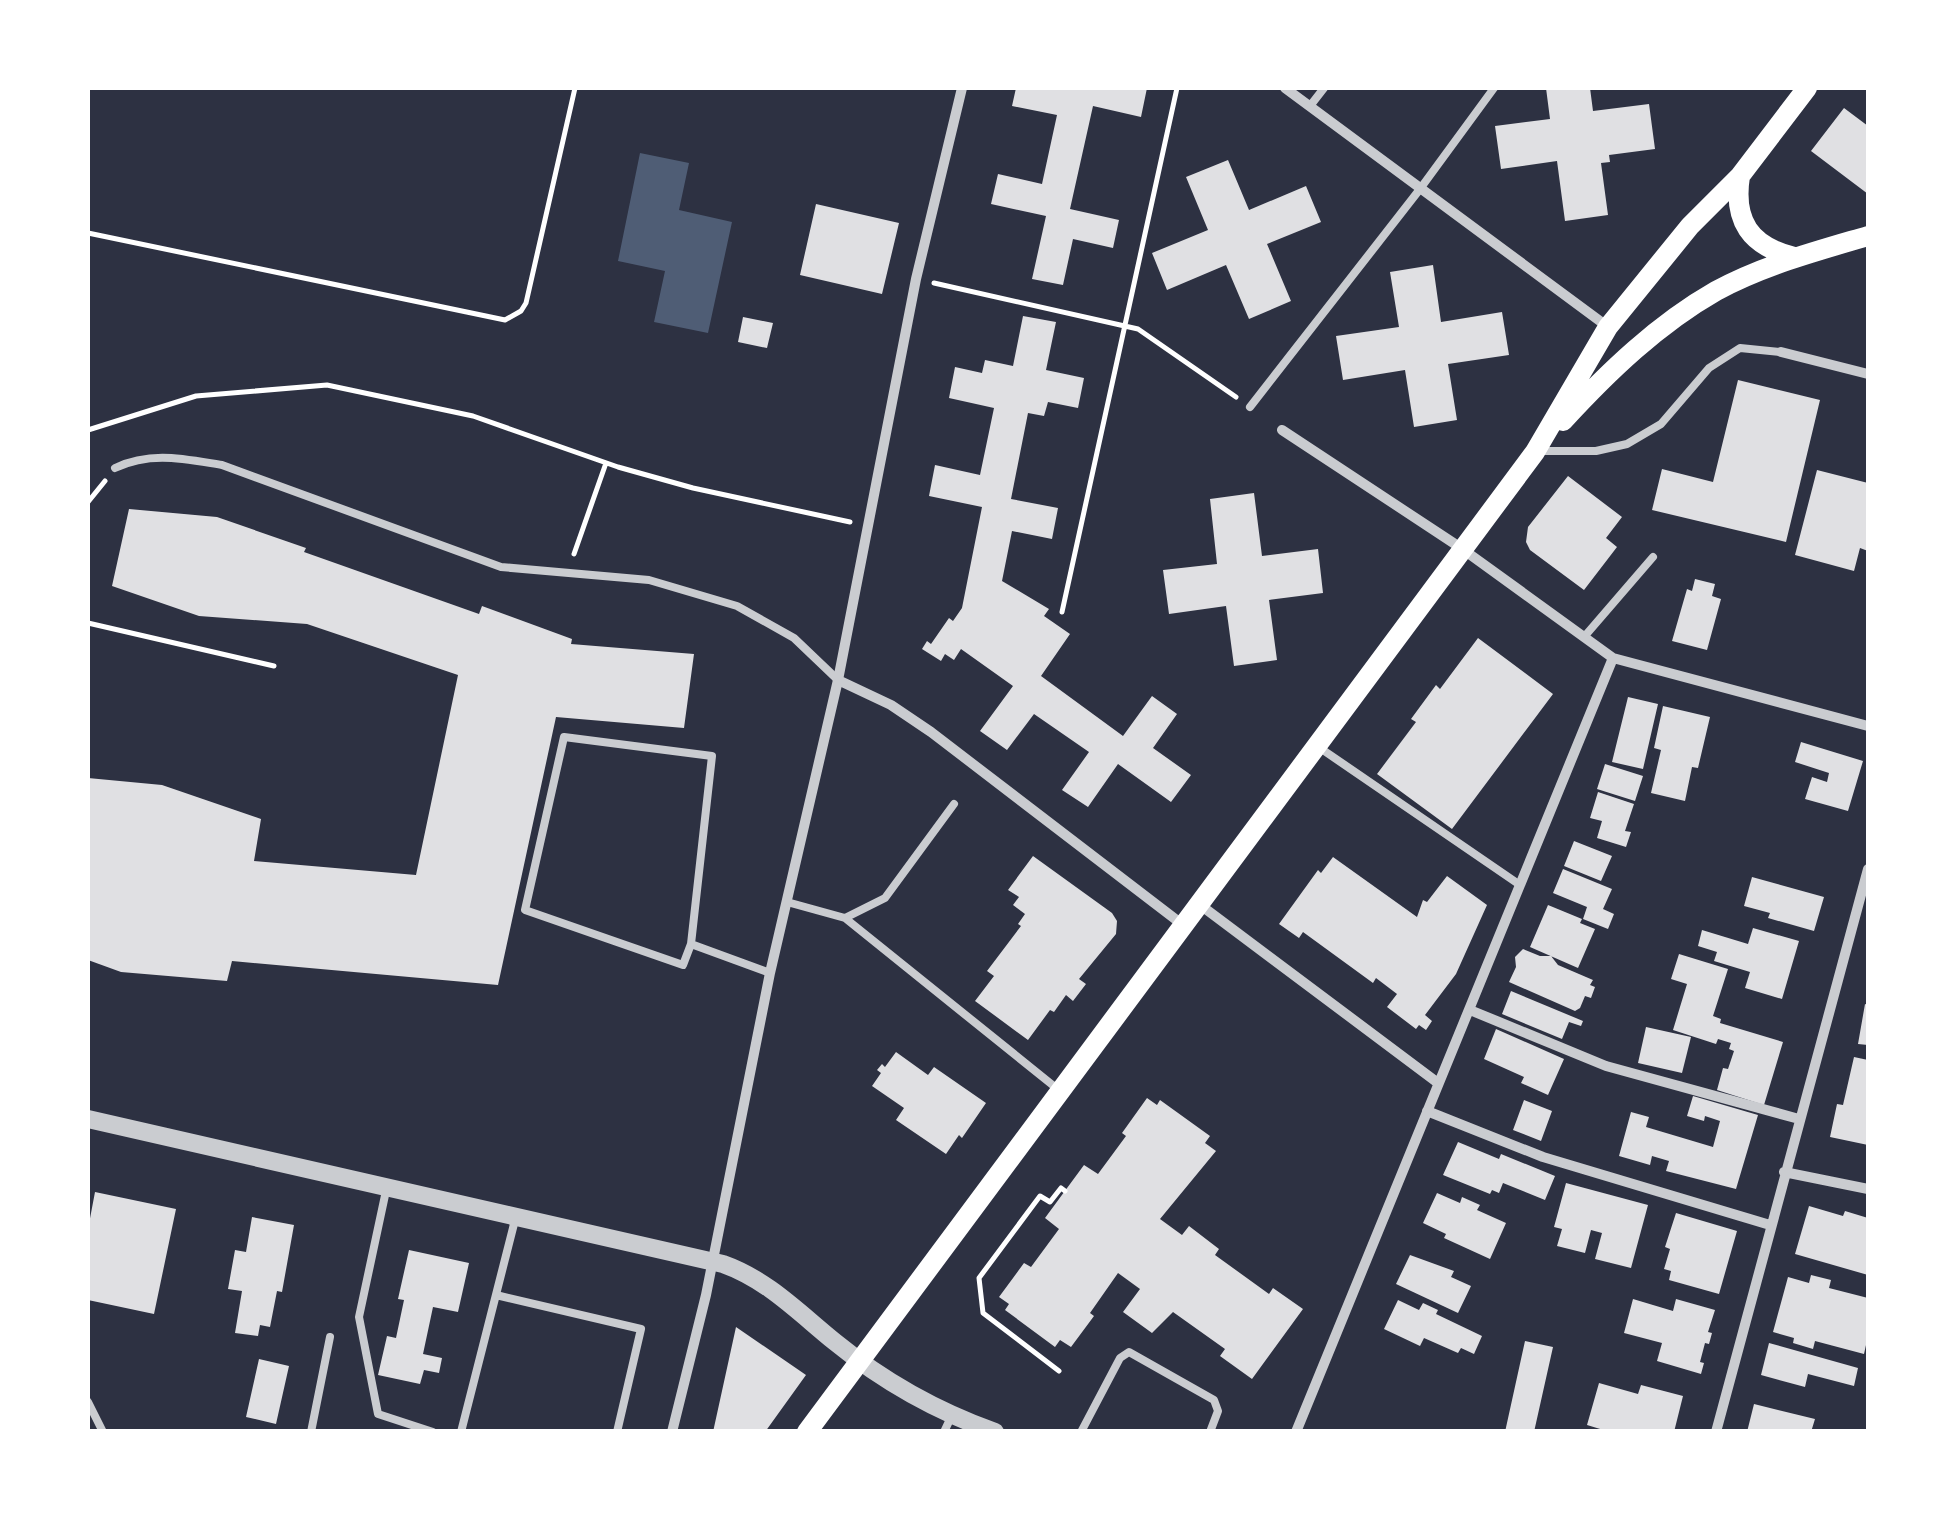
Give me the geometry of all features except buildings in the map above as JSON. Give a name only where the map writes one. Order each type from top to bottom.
[{"type":"main road","points":[[1535,452],[1608,327],[1690,226],[1740,176],[1807,88]]},
{"type":"main road","points":[[1740,176],[1736,198],[1742,220],[1754,238],[1772,252],[1794,257]]},
{"type":"main road","points":[[808,1432],[1535,452],[1586,395],[1676,318],[1718,291],[1794,257],[1868,236]]},
{"type":"street","points":[[672,1432],[713,1260],[770,973],[838,680],[916,278],[962,88]]},
{"type":"street","points":[[1285,88],[1608,327]]},
{"type":"street","points":[[1782,352],[1868,374]]},
{"type":"street","points":[[1282,430],[1462,548],[1613,658],[1868,726]]},
{"type":"street","points":[[1296,1432],[1613,658]]},
{"type":"street","points":[[838,680],[891,705],[931,732],[1184,926]]},
{"type":"street","points":[[1716,1432],[1868,869]]},
{"type":"street","points":[[1199,904],[1438,1082]]},
{"type":"street","points":[[1470,1010],[1606,1066],[1799,1120]]},
{"type":"street","points":[[1426,1111],[1543,1157],[1770,1225]]},
{"type":"street","points":[[88,1123],[713,1260],[757,1278],[860,1361],[948,1423],[995,1432]]},
{"type":"street","points":[[1784,1172],[1868,1189]]},
{"type":"lane","points":[[1310,106],[1324,88]]},
{"type":"lane","points":[[1250,407],[1420,190],[1494,88]]},
{"type":"lane","points":[[1535,452],[1596,451],[1627,444],[1661,424],[1709,368],[1740,348],[1782,352]]},
{"type":"lane","points":[[115,468],[137,458],[174,458],[222,465],[501,567],[649,580],[738,606],[794,638],[838,680]]},
{"type":"lane","points":[[1584,636],[1653,557]]},
{"type":"lane","points":[[564,736],[712,756],[691,944],[683,965],[526,910],[564,736]]},
{"type":"lane","points":[[1316,746],[1520,885]]},
{"type":"lane","points":[[845,918],[885,898],[954,804]]},
{"type":"lane","points":[[787,902],[845,918],[1062,1092]]},
{"type":"lane","points":[[691,944],[770,973]]},
{"type":"lane","points":[[387,1186],[359,1317],[378,1414],[433,1432]]},
{"type":"lane","points":[[462,1432],[516,1215]]},
{"type":"lane","points":[[496,1295],[641,1329],[617,1432]]},
{"type":"lane","points":[[311,1432],[330,1337]]},
{"type":"lane","points":[[1081,1432],[1120,1358],[1129,1352],[1214,1400],[1218,1411],[1210,1432]]},
{"type":"lane","points":[[88,1402],[103,1432]]},
{"type":"path","points":[[88,233],[505,320],[522,311],[526,303],[574,88]]},
{"type":"path","points":[[1062,612],[1176,88]]},
{"type":"path","points":[[916,278],[1138,329],[1250,407]]},
{"type":"path","points":[[88,430],[196,396],[326,385],[473,416],[606,463],[694,488],[869,526]]},
{"type":"path","points":[[568,572],[606,463]]},
{"type":"path","points":[[88,502],[115,468]]},
{"type":"path","points":[[88,623],[274,666]]},
{"type":"path","points":[[1059,1371],[983,1313],[980,1278],[1040,1196],[1050,1202],[1060,1188],[1065,1191]]},
{"type":"water","points":[[640,153],[689,163],[679,210],[732,222],[708,333],[654,322],[665,271],[618,261]]}]
